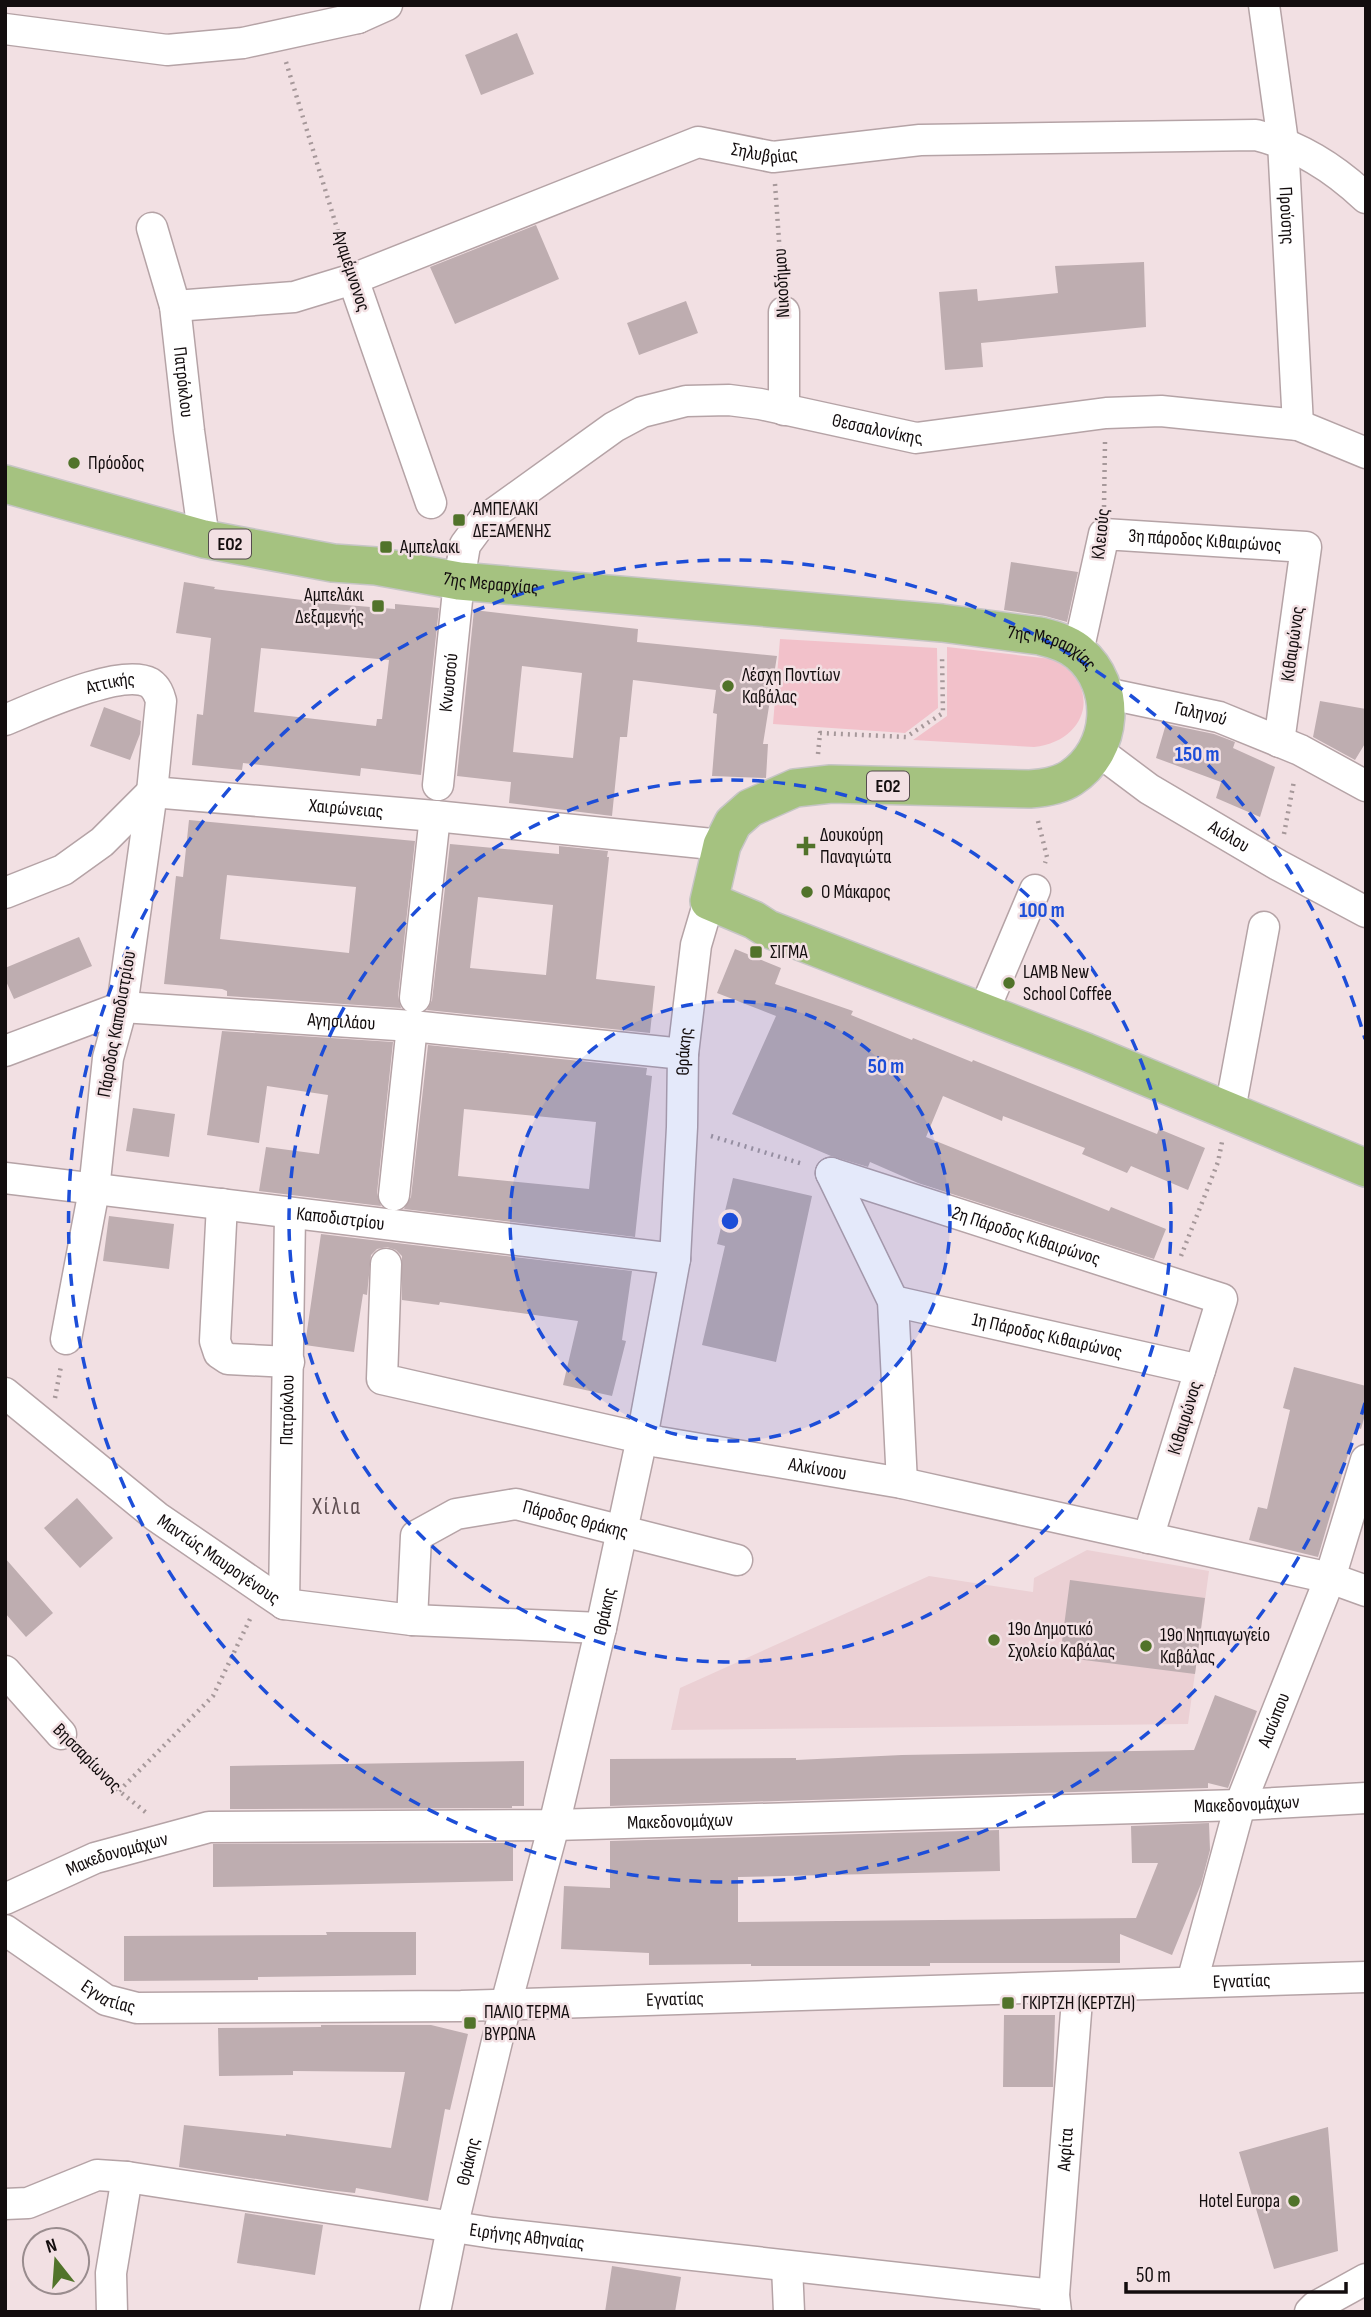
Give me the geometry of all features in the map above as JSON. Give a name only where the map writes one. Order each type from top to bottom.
[{"type":"main road","name":"7ης Μεραρχίας","points":[[10,494],[204,539],[333,563],[376,566],[459,581],[942,623],[1040,636],[1056,640],[1078,652],[1095,671],[1105,693],[1107,717],[1097,750],[1089,762],[1071,778],[1048,788],[1030,789],[814,785],[795,788],[750,808],[733,823],[722,845],[709,901]]},
{"type":"main road","points":[[709,901],[754,920],[768,929],[1230,1110],[1366,1168]]},
{"type":"street","points":[[5,29],[167,50],[278,37],[356,11],[387,5]]},
{"type":"street","name":"Προύσης","points":[[1265,5],[1283,142],[1298,425]]},
{"type":"street","name":"Σηλυβρίας","points":[[175,306],[295,297],[353,279],[698,142],[773,157],[920,141],[1256,135],[1283,142],[1318,160],[1344,177],[1366,198]]},
{"type":"street","name":"Πατρόκλου","points":[[152,228],[175,306],[204,539]]},
{"type":"street","name":"Αγαμέμνονος","points":[[353,279],[431,503]]},
{"type":"street","name":"Νικοδήμου","points":[[784,312],[784,410]]},
{"type":"street","name":"Θεσσαλονίκης","points":[[459,581],[465,545],[482,522],[614,427],[642,412],[686,401],[729,400],[916,438],[1106,413],[1161,411],[1298,425],[1366,453]]},
{"type":"street","name":"3η πάροδος Κιθαιρώνος","points":[[1104,534],[1306,547]]},
{"type":"street","name":"Κλειούς","points":[[1078,652],[1104,534]]},
{"type":"street","name":"Κιθαιρώνος","points":[[1290,746],[1306,547]]},
{"type":"street","name":"Κνωσσού","points":[[438,785],[459,581]]},
{"type":"street","name":"Αττικής","points":[[5,720],[74,691],[132,680],[152,684],[161,701],[152,792]]},
{"type":"street","name":"Γαληνού","points":[[1105,693],[1219,717],[1290,746],[1366,786]]},
{"type":"street","name":"Αιόλου","points":[[1097,750],[1149,789],[1278,865],[1366,912]]},
{"type":"street","points":[[5,893],[63,870],[102,842],[152,792]]},
{"type":"street","name":"Χαιρώνειας","points":[[152,792],[435,816],[722,845]]},
{"type":"street","name":"Πάροδος Καποδιστρίου","points":[[66,1339],[94,1190],[108,1058],[122,1007],[152,792]]},
{"type":"street","points":[[394,1195],[435,816]]},
{"type":"street","points":[[983,1013],[1035,890]]},
{"type":"street","name":"Θράκης","points":[[435,2312],[452,2228],[506,2004],[554,1825],[601,1628],[642,1438],[675,1259],[682,1127],[682,1054],[696,945],[709,901]]},
{"type":"street","points":[[1230,1110],[1264,927]]},
{"type":"street","name":"Αγησιλάου","points":[[5,1051],[122,1007],[413,1012],[682,1054]]},
{"type":"street","points":[[831,1173],[893,1301],[902,1483]]},
{"type":"street","name":"2η Πάροδος Κιθαιρώνος","points":[[831,1173],[1222,1299]]},
{"type":"street","name":"Καποδιστρίου","points":[[5,1178],[675,1259]]},
{"type":"street","points":[[222,1204],[215,1341],[219,1353],[228,1359],[289,1362]]},
{"type":"street","name":"Πατρόκλου","points":[[274,1598],[289,1362],[290,1214]]},
{"type":"street","name":"Αλκίνοου","points":[[386,1264],[382,1379],[642,1438],[902,1483],[1330,1578],[1366,1591]]},
{"type":"street","name":"Κιθαιρώνος","points":[[1148,1538],[1222,1299]]},
{"type":"street","name":"1η Πάροδος Κιθαιρώνος","points":[[893,1301],[1200,1370]]},
{"type":"street","name":"Μαντώς Μαυρογένους","points":[[5,1393],[157,1517],[274,1598],[412,1620],[601,1628]]},
{"type":"street","name":"Αισώπου","points":[[1192,1982],[1240,1805],[1330,1578],[1366,1460]]},
{"type":"street","name":"Πάροδος Θράκης","points":[[412,1620],[416,1536],[456,1514],[516,1504],[737,1560]]},
{"type":"street","name":"Βησσαρίωνος","points":[[5,1671],[61,1734]]},
{"type":"street","name":"Μακεδονομάχων","points":[[5,1899],[95,1858],[209,1828],[554,1825],[1240,1805],[1366,1798]]},
{"type":"street","name":"Εγνατίας","points":[[5,1930],[106,2000],[137,2008],[506,2004],[1366,1977]]},
{"type":"street","name":"Ακρίτα","points":[[1055,2304],[1078,1987]]},
{"type":"street","name":"Ειρήνης Αθηναίας","points":[[5,2204],[28,2203],[97,2175],[127,2177],[452,2228],[787,2266],[1055,2304]]},
{"type":"street","points":[[111,2312],[111,2273],[127,2177]]},
{"type":"street","points":[[787,2266],[789,2312]]},
{"type":"street","points":[[1310,2312],[1366,2279]]},
{"type":"path","name":"Αγαμέμνονος","points":[[278,37],[353,279]]},
{"type":"path","name":"Νικοδήμου","points":[[773,157],[784,312]]},
{"type":"path","name":"Κλειούς","points":[[1104,534],[1106,413]]},
{"type":"path","points":[[814,785],[820,733],[906,737],[943,713],[942,623]]},
{"type":"path","points":[[1278,865],[1290,746]]},
{"type":"path","points":[[1030,789],[1047,857],[1035,890]]},
{"type":"path","points":[[682,1127],[831,1173]]},
{"type":"path","points":[[1170,1282],[1218,1162]]},
{"type":"path","points":[[49,1430],[66,1339]]},
{"type":"path","points":[[119,1791],[213,1696],[274,1598]]},
{"type":"path","name":"Βησσαρίωνος","points":[[61,1734],[119,1791],[176,1836]]},
{"type":"shaded area","points":[[780,639],[937,648],[938,708],[905,733],[773,724]]},
{"type":"shaded area","points":[[947,647],[1052,659],[1068,670],[1078,682],[1083,696],[1083,710],[1077,723],[1053,743],[1034,747],[913,740],[947,716]]},
{"type":"shaded area","name":"19ο Δημοτικό Σχολείο Καβάλας","points":[[1087,1550],[1209,1571],[1188,1724],[671,1730],[680,1688],[929,1576],[1033,1592],[1034,1578]]},
{"type":"building","points":[[517,33],[534,74],[481,95],[465,55]]},
{"type":"building","points":[[536,225],[559,279],[455,324],[430,267]]},
{"type":"building","points":[[1144,262],[1146,327],[981,343],[983,367],[945,370],[939,292],[977,289],[978,301],[1058,293],[1055,266]]},
{"type":"building","points":[[686,301],[698,333],[639,355],[627,323]]},
{"type":"building","points":[[1011,562],[1078,572],[1067,622],[1004,610]]},
{"type":"building","points":[[184,582],[215,587],[214,589],[334,604],[395,609],[395,604],[439,608],[421,775],[361,768],[360,776],[243,763],[242,770],[192,765],[197,714],[203,715],[211,638],[176,633]],"holes":[[[261,648],[389,660],[382,719],[377,719],[376,726],[254,712]]]},
{"type":"building","points":[[474,610],[638,629],[637,642],[777,656],[763,744],[768,744],[766,778],[712,776],[717,714],[713,713],[716,690],[633,680],[627,737],[620,737],[612,816],[509,803],[511,782],[457,776]],"holes":[[[522,666],[582,673],[573,758],[513,752]]]},
{"type":"building","points":[[1320,701],[1366,709],[1366,742],[1355,760],[1313,737]]},
{"type":"building","points":[[104,707],[141,721],[140,734],[130,760],[90,746]]},
{"type":"building","points":[[1166,724],[1214,734],[1235,742],[1233,748],[1275,767],[1260,817],[1216,798],[1221,782],[1156,758]]},
{"type":"building","points":[[189,820],[415,841],[398,996],[401,1008],[227,996],[227,991],[222,989],[164,984],[176,876],[183,877]],"holes":[[[227,875],[356,887],[349,953],[220,939]]]},
{"type":"building","points":[[450,844],[559,854],[559,846],[608,851],[596,979],[655,986],[650,1033],[427,1010],[432,1000]],"holes":[[[478,897],[553,905],[546,975],[470,968]]]},
{"type":"building","points":[[79,937],[92,966],[14,999],[5,979],[5,968]]},
{"type":"building","points":[[735,949],[781,968],[775,984],[853,1011],[851,1015],[912,1040],[913,1038],[972,1062],[973,1060],[1157,1134],[1159,1129],[1205,1148],[1188,1190],[1131,1166],[1127,1173],[1082,1154],[1085,1148],[1003,1116],[1002,1121],[943,1096],[926,1137],[1109,1211],[1111,1207],[1166,1229],[1154,1259],[918,1183],[870,1162],[868,1167],[831,1156],[732,1114],[776,1016],[717,993]]},
{"type":"building","points":[[222,1031],[393,1042],[377,1193],[381,1206],[259,1191],[266,1147],[319,1154],[328,1095],[267,1086],[259,1143],[207,1135]]},
{"type":"building","points":[[428,1045],[647,1068],[646,1075],[652,1076],[635,1237],[404,1209],[411,1197]],"holes":[[[464,1109],[596,1122],[589,1189],[458,1176]]]},
{"type":"building","points":[[133,1108],[175,1114],[169,1157],[126,1151]]},
{"type":"building","points":[[733,1178],[812,1196],[776,1362],[702,1345],[725,1246],[717,1244]]},
{"type":"building","points":[[109,1216],[174,1224],[169,1269],[103,1261]]},
{"type":"building","points":[[321,1234],[632,1271],[622,1340],[626,1341],[612,1396],[563,1385],[578,1321],[440,1302],[439,1305],[402,1300],[402,1256],[387,1247],[377,1249],[371,1255],[367,1295],[363,1294],[354,1352],[305,1345]]},
{"type":"building","points":[[1294,1367],[1366,1386],[1366,1411],[1361,1429],[1356,1427],[1318,1557],[1249,1540],[1258,1507],[1267,1509],[1290,1410],[1283,1408]]},
{"type":"building","points":[[77,1498],[113,1538],[80,1568],[44,1528]]},
{"type":"building","points":[[5,1558],[53,1613],[26,1637],[5,1613]]},
{"type":"building","points":[[1070,1580],[1205,1598],[1195,1674],[1060,1657]]},
{"type":"building","points":[[1215,1695],[1257,1711],[1228,1788],[1208,1783],[1208,1788],[610,1806],[610,1759],[796,1760],[902,1755],[1194,1750]]},
{"type":"building","points":[[524,1761],[524,1806],[512,1808],[230,1809],[230,1766]]},
{"type":"building","points":[[1209,1823],[1210,1850],[1201,1884],[1172,1955],[1120,1934],[1120,1963],[930,1963],[930,1966],[649,1965],[649,1953],[561,1949],[564,1886],[610,1888],[610,1841],[999,1830],[1000,1871],[738,1877],[738,1922],[1136,1918],[1158,1863],[1132,1863],[1131,1826]]},
{"type":"building","points":[[513,1843],[513,1881],[213,1887],[213,1844]]},
{"type":"building","points":[[326,1932],[416,1932],[416,1975],[124,1981],[124,1936],[327,1935]]},
{"type":"building","points":[[1004,2015],[1055,2015],[1053,2087],[1003,2087]]},
{"type":"building","points":[[431,2025],[468,2034],[450,2110],[445,2109],[428,2201],[356,2188],[355,2193],[328,2190],[179,2167],[184,2125],[286,2134],[391,2148],[405,2072],[293,2071],[293,2075],[219,2076],[218,2028]]},
{"type":"building","name":"Hotel Europa","points":[[1328,2127],[1338,2251],[1274,2269],[1239,2152]]},
{"type":"building","points":[[245,2213],[323,2225],[315,2275],[237,2263]]},
{"type":"building","points":[[612,2266],[681,2277],[675,2312],[605,2312]]},
{"type":"place","name":"Πρόοδος","points":[[74,463]]},
{"type":"place","name":"ΑΜΠΕΛΑΚΙ ΔΕΞΑΜΕΝΗΣ","points":[[459,520]]},
{"type":"place","name":"Αμπελακι","points":[[386,547]]},
{"type":"place","name":"Αμπελάκι Δεξαμενής","points":[[378,606]]},
{"type":"place","name":"Λέσχη Ποντίων Καβάλας","points":[[728,686]]},
{"type":"place","name":"Δουκούρη Παναγιώτα","points":[[806,846]]},
{"type":"place","name":"Ο Μάκαρος","points":[[807,892]]},
{"type":"place","name":"ΣΙΓΜΑ","points":[[756,952]]},
{"type":"place","name":"LAMB New School Coffee","points":[[1009,983]]},
{"type":"place","name":"19ο Δημοτικό Σχολείο Καβάλας","points":[[994,1640]]},
{"type":"place","name":"19ο Νηπιαγωγείο Καβάλας","points":[[1146,1646]]},
{"type":"place","name":"ΓΚΙΡΤΖΗ (ΚΕΡΤΖΗ)","points":[[1008,2003]]},
{"type":"place","name":"ΠΑΛΙΟ ΤΕΡΜΑ ΒΥΡΩΝΑ","points":[[470,2023]]},
{"type":"place","name":"Hotel Europa","points":[[1294,2201]]},
{"type":"district","name":"Χίλια","points":[[337,1507]]}]
